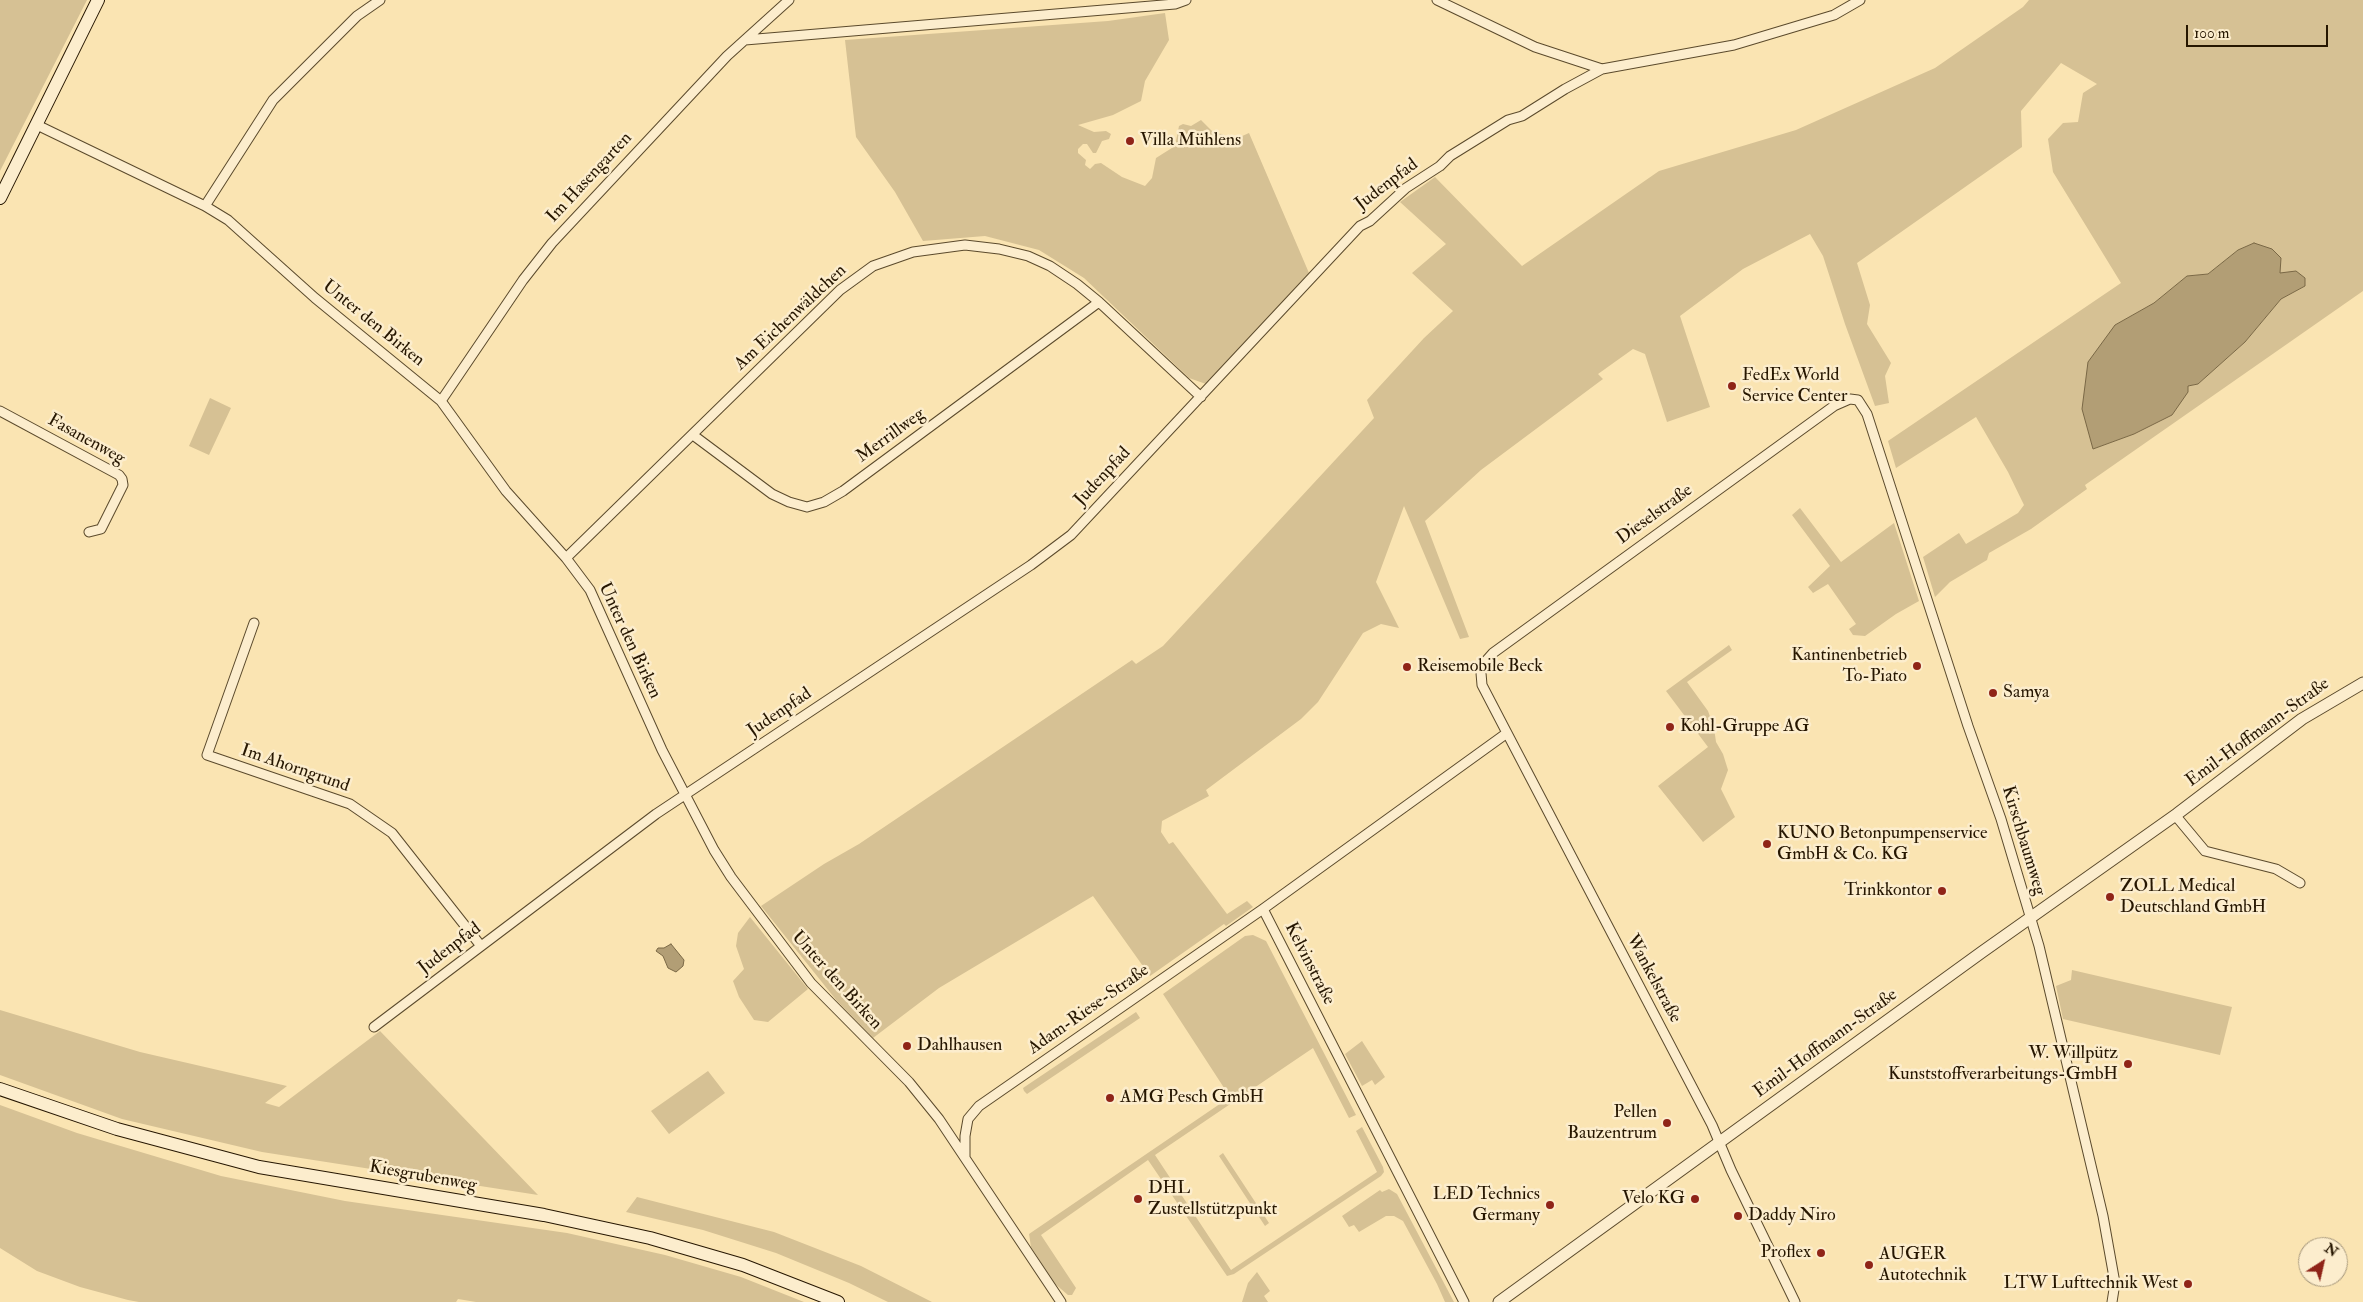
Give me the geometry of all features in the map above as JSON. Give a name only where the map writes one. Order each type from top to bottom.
[{"type":"main road","points":[[0,198],[98,0]]},
{"type":"main road","name":"Kiesgrubenweg","points":[[0,1089],[116,1129],[259,1167],[544,1215],[650,1238],[743,1265],[838,1302]]},
{"type":"street","points":[[205,206],[272,100],[357,16],[380,0]]},
{"type":"street","name":"Im Hasengarten","points":[[441,401],[523,280],[547,249],[644,143],[745,40],[789,0]]},
{"type":"street","points":[[745,40],[1175,4],[1186,0]]},
{"type":"street","points":[[1437,0],[1535,47],[1602,69]]},
{"type":"street","name":"Judenpfad","points":[[374,1027],[656,814],[1026,568],[1071,534],[1360,226],[1370,221],[1390,201],[1464,147],[1602,69],[1734,45],[1834,15],[1860,0]]},
{"type":"street","name":"Unter den Birken","points":[[36,125],[205,206],[228,220],[315,298],[441,401],[506,491],[566,558],[590,590],[644,712],[718,857],[811,983],[909,1082],[939,1119],[1062,1302]]},
{"type":"street","name":"Am Eichenwäldchen","points":[[566,558],[840,290],[868,270],[892,258],[913,252],[949,246],[999,249],[1028,256],[1050,266],[1099,302],[1201,396]]},
{"type":"street","name":"Merrillweg","points":[[693,435],[772,494],[789,502],[807,506],[824,502],[843,491],[1099,302]]},
{"type":"street","name":"Dieselstraße","points":[[1481,673],[1485,662],[1493,653],[1767,454],[1834,406],[1850,399],[1858,400]]},
{"type":"street","name":"Kirschbaumweg","points":[[1858,400],[1867,414],[1968,726],[2001,819],[2039,946],[2104,1216],[2116,1283],[2112,1302]]},
{"type":"street","name":"Fasanenweg","points":[[0,411],[119,475],[122,479],[123,486],[102,529],[89,532]]},
{"type":"street","name":"Im Ahorngrund","points":[[254,623],[207,755],[350,804],[392,832],[481,946]]},
{"type":"street","name":"Wankelstraße","points":[[1481,673],[1482,685],[1721,1143],[1731,1170],[1795,1302]]},
{"type":"street","name":"Emil-Hoffmann-Straße","points":[[1499,1302],[1721,1143],[1975,957],[2030,920],[2175,815],[2302,719],[2363,683]]},
{"type":"street","name":"Kelvinstraße","points":[[1464,1302],[1263,909],[1507,733]]},
{"type":"street","points":[[2175,815],[2205,852],[2276,869],[2300,883]]},
{"type":"street","name":"Adam-Riese-Straße","points":[[965,1157],[965,1136],[968,1119],[979,1106],[1263,909]]},
{"type":"shaded area","points":[[0,0],[87,0],[0,171]]},
{"type":"shaded area","points":[[2029,0],[2363,0],[2363,291],[2085,485],[2087,489],[2031,529],[1989,553],[1987,560],[1950,582],[1935,597],[1923,557],[1959,533],[1966,544],[2018,513],[2024,505],[2008,472],[1976,417],[1896,468],[1888,441],[2121,283],[2053,172],[2048,139],[2063,123],[2078,122],[2083,93],[2097,84],[2061,63],[2021,111],[2022,147],[1857,263],[1870,305],[1867,324],[1891,363],[1885,376],[1889,403],[1875,406],[1823,256],[1810,234],[1743,269],[1680,316],[1710,407],[1667,422],[1645,354],[1633,349],[1598,374],[1603,379],[1481,470],[1425,521],[1469,637],[1460,639],[1404,506],[1376,582],[1399,628],[1381,624],[1363,633],[1318,702],[1301,719],[1206,790],[1209,796],[1162,821],[1161,832],[1169,844],[1173,842],[1227,914],[1247,901],[1253,907],[1226,926],[1224,924],[1150,976],[1093,896],[939,988],[873,1038],[837,1001],[761,906],[824,864],[859,844],[1132,660],[1136,664],[1163,646],[1374,418],[1367,400],[1424,338],[1453,311],[1412,273],[1446,244],[1400,202],[1435,177],[1522,266],[1659,171],[1796,130],[1935,68],[2023,7]],"holes":[[[2254,243],[2280,273],[2305,286],[2281,299],[2245,342],[2198,384],[2188,386],[2172,415],[2134,434],[2093,449],[2115,325],[2154,303],[2187,276],[2208,274],[2238,250]]]},
{"type":"shaded area","points":[[1165,13],[1169,40],[1145,81],[1141,101],[1113,115],[1078,125],[1094,132],[1106,131],[1111,134],[1109,139],[1102,141],[1096,153],[1093,153],[1087,144],[1083,144],[1078,149],[1078,153],[1086,160],[1085,165],[1090,169],[1095,164],[1101,163],[1122,177],[1145,186],[1152,178],[1156,158],[1175,146],[1179,126],[1183,124],[1191,126],[1201,120],[1214,133],[1222,134],[1231,141],[1249,133],[1309,273],[1206,384],[1189,378],[1084,278],[1039,250],[985,236],[923,241],[895,192],[856,137],[845,40],[1108,21]]},
{"type":"shaded area","points":[[2254,243],[2272,249],[2281,258],[2280,273],[2296,271],[2305,278],[2305,286],[2281,299],[2245,342],[2198,384],[2188,386],[2188,392],[2172,415],[2134,434],[2093,449],[2082,409],[2088,362],[2115,325],[2154,303],[2187,276],[2208,274],[2238,250]]},
{"type":"shaded area","points":[[210,398],[231,408],[209,455],[189,446]]},
{"type":"shaded area","points":[[1800,508],[1841,562],[1894,523],[1919,601],[1896,614],[1865,636],[1853,635],[1849,629],[1856,624],[1828,584],[1813,593],[1808,587],[1830,566],[1792,515]]},
{"type":"shaded area","points":[[1729,645],[1732,650],[1687,682],[1708,711],[1714,728],[1716,742],[1723,754],[1728,770],[1721,789],[1735,817],[1703,842],[1658,786],[1708,747],[1666,691]]},
{"type":"shaded area","points":[[750,917],[808,989],[768,1022],[754,1020],[739,997],[733,981],[744,969],[736,946],[738,933]]},
{"type":"shaded area","points":[[1253,935],[1266,941],[1356,1115],[1349,1118],[1313,1048],[1155,1155],[1231,1270],[1377,1172],[1356,1131],[1362,1127],[1384,1172],[1381,1176],[1234,1274],[1227,1276],[1148,1160],[1041,1235],[1076,1288],[1072,1295],[1068,1295],[1054,1283],[1031,1247],[1029,1234],[1230,1097],[1163,994],[1245,936]]},
{"type":"shaded area","points":[[671,944],[684,960],[683,966],[676,972],[668,968],[663,956],[656,951],[658,948],[664,948]]},
{"type":"shaded area","points":[[2072,970],[2232,1007],[2220,1055],[2063,1019],[2056,986],[2071,980]]},
{"type":"shaded area","points":[[0,1010],[140,1052],[287,1086],[265,1103],[279,1107],[380,1031],[538,1195],[262,1152],[122,1119],[0,1075]]},
{"type":"shaded area","points":[[1136,1012],[1140,1018],[1027,1094],[1024,1091],[1023,1088]]},
{"type":"shaded area","points":[[1362,1041],[1385,1077],[1375,1085],[1372,1080],[1362,1086],[1345,1054]]},
{"type":"shaded area","points":[[708,1071],[725,1093],[669,1134],[651,1111]]},
{"type":"shaded area","points":[[0,1105],[77,1133],[221,1176],[345,1201],[567,1233],[665,1255],[741,1277],[804,1302],[476,1302],[458,1299],[456,1302],[139,1302],[128,1300],[80,1287],[37,1271],[0,1248]]},
{"type":"shaded area","points":[[1223,1153],[1269,1223],[1265,1226],[1219,1156]]},
{"type":"shaded area","points":[[1389,1189],[1397,1194],[1454,1302],[1445,1302],[1403,1221],[1394,1216],[1386,1216],[1359,1232],[1354,1225],[1349,1227],[1342,1216],[1380,1190],[1382,1192]]},
{"type":"shaded area","points":[[637,1197],[774,1232],[861,1266],[932,1302],[888,1302],[849,1283],[776,1253],[703,1230],[626,1212]]},
{"type":"shaded area","points":[[1257,1272],[1270,1291],[1264,1296],[1268,1302],[1242,1302],[1248,1283]]},
{"type":"place","name":"Villa Mühlens","points":[[1130,141]]},
{"type":"place","name":"FedEx World Service Center","points":[[1732,386]]},
{"type":"place","name":"Kantinenbetrieb To-Piato","points":[[1917,666]]},
{"type":"place","name":"Reisemobile Beck","points":[[1407,667]]},
{"type":"place","name":"Samya","points":[[1993,693]]},
{"type":"place","name":"Kohl-Gruppe AG","points":[[1670,727]]},
{"type":"place","name":"KUNO Betonpumpenservice GmbH & Co. KG","points":[[1767,844]]},
{"type":"place","name":"Trinkkontor","points":[[1942,891]]},
{"type":"place","name":"ZOLL Medical Deutschland GmbH","points":[[2110,897]]},
{"type":"place","name":"Dahlhausen","points":[[907,1046]]},
{"type":"place","name":"W. Willpütz Kunststoffverarbeitungs-GmbH","points":[[2128,1064]]},
{"type":"place","name":"AMG Pesch GmbH","points":[[1110,1098]]},
{"type":"place","name":"Pellen Bauzentrum","points":[[1667,1123]]},
{"type":"place","name":"DHL Zustellstützpunkt","points":[[1138,1199]]},
{"type":"place","name":"Velo KG","points":[[1695,1199]]},
{"type":"place","name":"LED Technics Germany","points":[[1550,1205]]},
{"type":"place","name":"Daddy Niro","points":[[1738,1216]]},
{"type":"place","name":"Proflex","points":[[1821,1253]]},
{"type":"place","name":"AUGER Autotechnik","points":[[1869,1265]]},
{"type":"place","name":"LTW Lufttechnik West","points":[[2188,1284]]}]
